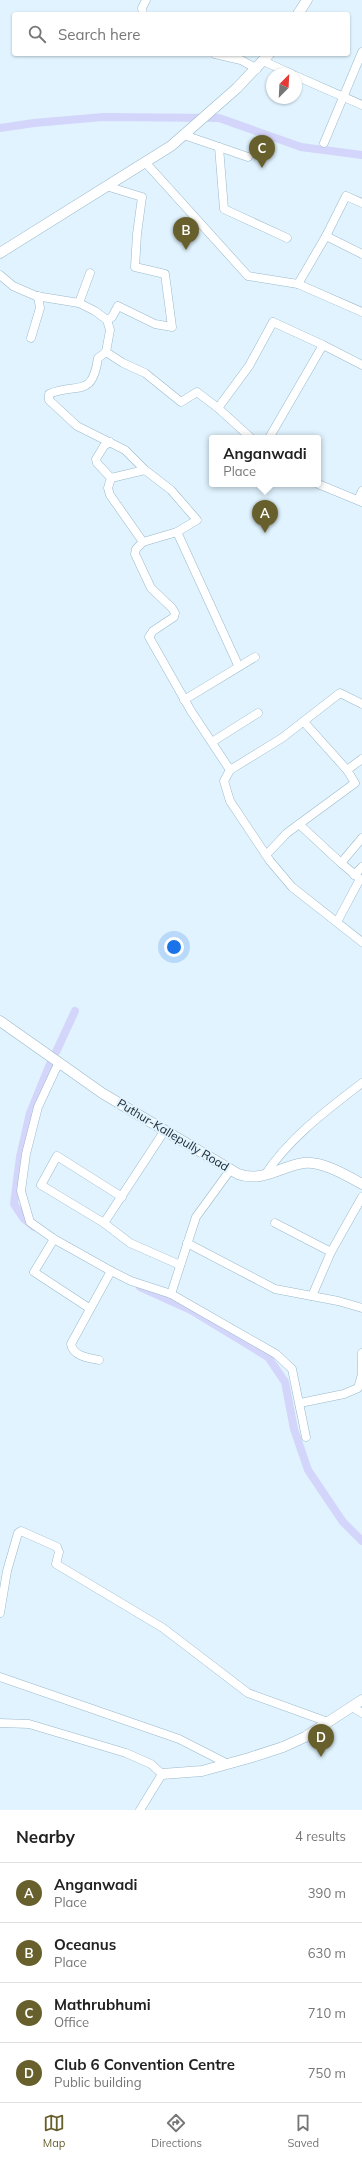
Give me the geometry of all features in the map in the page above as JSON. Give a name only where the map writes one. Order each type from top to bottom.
[{"type":"main road","points":[[299,12],[307,0]]},
{"type":"main road","points":[[0,253],[171,146],[220,103],[263,61]]},
{"type":"main road","name":"Puthur-Kallepully Road","points":[[0,1021],[102,1093],[248,1178],[265,1175],[305,1163],[320,1165],[362,1184]]},
{"type":"main road","points":[[162,1774],[202,1771],[283,1747],[305,1737],[362,1700]]},
{"type":"street","points":[[143,12],[142,8],[146,0]]},
{"type":"street","points":[[324,143],[362,52]]},
{"type":"street","points":[[224,56],[241,60],[263,61],[279,68]]},
{"type":"street","points":[[302,79],[362,106]]},
{"type":"street","points":[[185,134],[248,157]]},
{"type":"street","points":[[219,147],[224,209],[287,238]]},
{"type":"street","points":[[145,162],[248,276],[298,284],[362,312]]},
{"type":"street","points":[[106,186],[142,197],[137,234],[135,267],[165,274],[172,327],[154,324],[118,306],[112,317],[108,320]]},
{"type":"street","points":[[298,284],[326,236],[346,196],[362,203]]},
{"type":"street","points":[[326,236],[362,254]]},
{"type":"street","points":[[79,303],[90,273]]},
{"type":"street","points":[[0,275],[13,286],[38,296],[79,303],[108,320],[110,330],[106,352],[98,358],[94,376],[84,388],[54,392],[49,394],[49,400],[77,426],[125,450],[145,470],[171,490],[197,520],[188,523],[178,532],[143,542],[136,549],[135,554],[151,588],[172,608],[175,613],[174,617],[153,631],[149,637],[184,700],[230,770]]},
{"type":"street","points":[[31,338],[40,308],[38,296]]},
{"type":"street","points":[[218,408],[249,366],[273,322],[362,365]]},
{"type":"street","points":[[271,435],[323,345]]},
{"type":"street","points":[[106,352],[123,363],[146,373],[181,402],[197,392],[218,408],[248,435]]},
{"type":"street","points":[[110,442],[104,446],[96,459],[97,463],[110,478]]},
{"type":"street","points":[[110,478],[145,470]]},
{"type":"street","points":[[110,478],[108,488],[110,495],[143,542]]},
{"type":"street","points":[[321,485],[360,501],[362,491]]},
{"type":"street","points":[[178,532],[238,665]]},
{"type":"street","points":[[184,700],[238,665],[254,657]]},
{"type":"street","points":[[362,704],[340,693],[304,722],[230,770],[224,781],[230,801],[266,855],[292,887],[362,942]]},
{"type":"street","points":[[212,742],[258,713]]},
{"type":"street","points":[[266,855],[298,824],[355,783],[347,770],[304,722]]},
{"type":"street","points":[[347,770],[362,759]]},
{"type":"street","points":[[298,824],[360,879],[337,922]]},
{"type":"street","points":[[341,863],[362,838]]},
{"type":"street","points":[[355,875],[362,867]]},
{"type":"street","points":[[59,1062],[38,1107],[26,1154],[21,1191],[30,1222],[54,1239],[111,1271],[131,1281],[171,1294],[276,1354],[292,1369],[306,1437]]},
{"type":"street","points":[[265,1175],[273,1162],[311,1123],[362,1083]]},
{"type":"street","points":[[104,1223],[165,1130]]},
{"type":"street","points":[[122,1197],[57,1156],[41,1185],[104,1223],[130,1243],[180,1265]]},
{"type":"street","points":[[171,1294],[196,1216],[231,1169]]},
{"type":"street","points":[[312,1296],[331,1252],[362,1197]]},
{"type":"street","points":[[275,1223],[331,1252]]},
{"type":"street","points":[[54,1239],[34,1272],[90,1308]]},
{"type":"street","points":[[187,1244],[275,1289],[362,1308]]},
{"type":"street","points":[[99,1360],[84,1357],[70,1346],[111,1271]]},
{"type":"street","points":[[300,1403],[344,1394],[358,1388],[362,1374],[362,1353]]},
{"type":"street","points":[[0,1613],[7,1571],[18,1533],[21,1531],[57,1547],[59,1552],[56,1564],[163,1628],[248,1693],[328,1722]]},
{"type":"street","points":[[0,1677],[179,1739],[228,1764]]},
{"type":"street","points":[[352,1707],[362,1713]]},
{"type":"street","points":[[0,1723],[29,1724],[126,1753],[151,1764],[162,1774],[140,1810]]},
{"type":"waterway","points":[[0,128],[34,123],[103,117],[219,118],[301,147],[362,155]]},
{"type":"waterway","points":[[56,1052],[75,1011]]},
{"type":"waterway","points":[[34,1227],[24,1219],[14,1204],[20,1157],[30,1113],[50,1064]]},
{"type":"waterway","points":[[140,1287],[191,1310],[268,1357],[285,1382],[294,1429],[308,1470],[343,1522],[362,1541]]},
{"type":"place","name":"Mathrubhumi","points":[[262,168]]},
{"type":"place","name":"Oceanus","points":[[186,250]]},
{"type":"place","name":"Anganwadi","points":[[265,533]]},
{"type":"place","name":"Club 6 Convention Centre","points":[[321,1757]]}]
